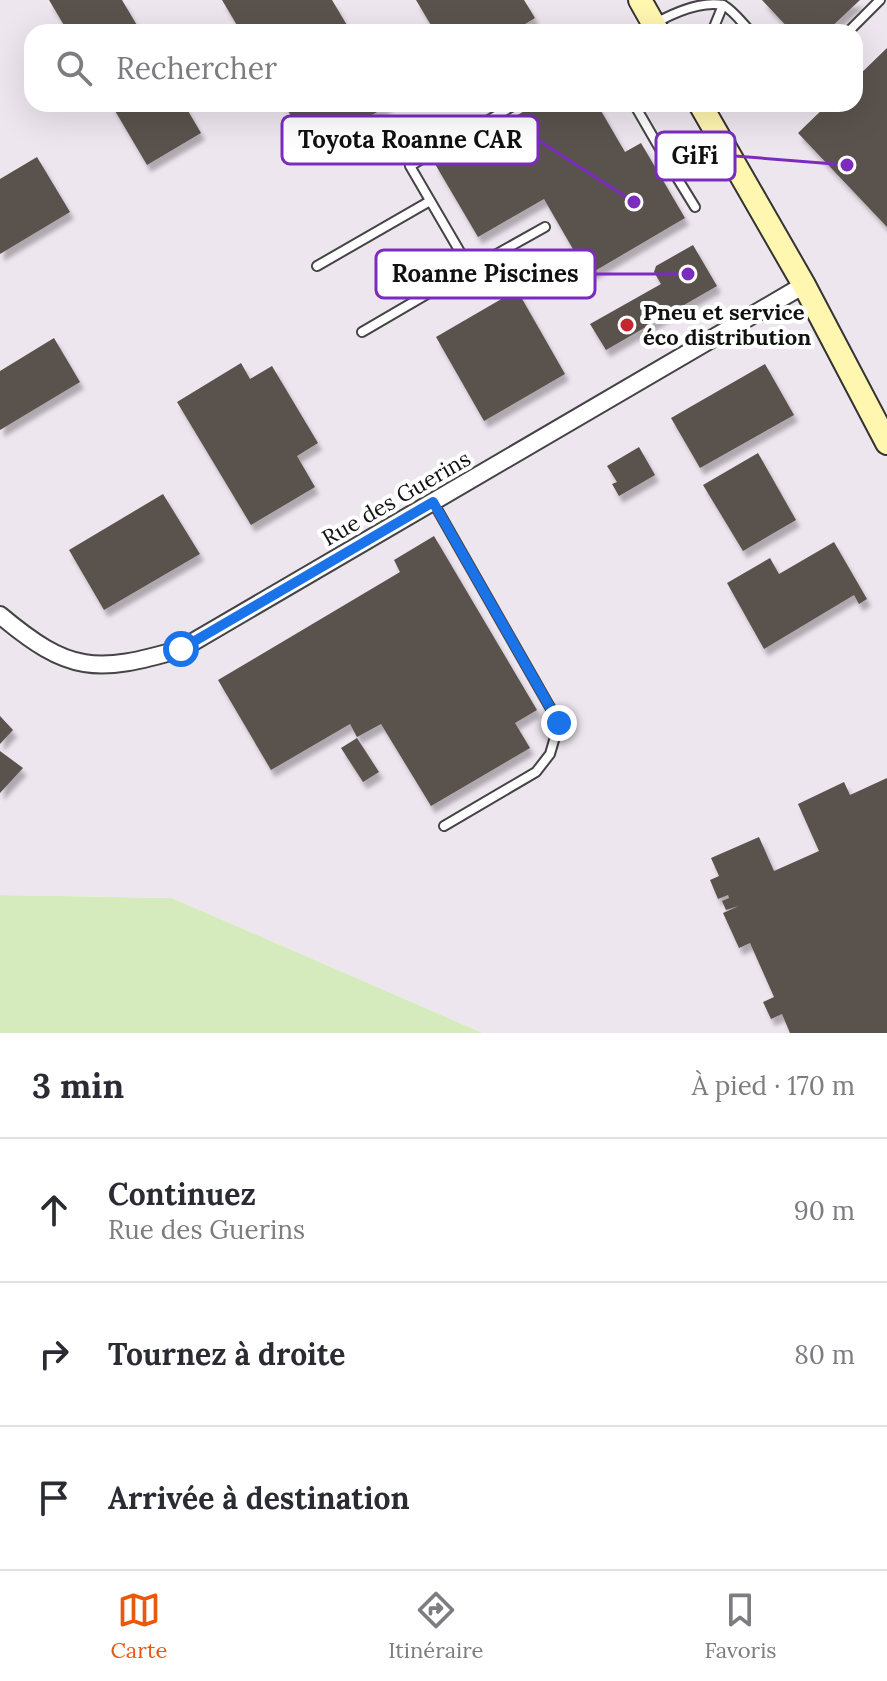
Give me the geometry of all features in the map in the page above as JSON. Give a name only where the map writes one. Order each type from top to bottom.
[{"type":"street","points":[[640,0],[649,24]]},
{"type":"street","points":[[704,112],[804,285],[887,443]]},
{"type":"street","name":"Rue des Guerins","points":[[0,615],[40,648],[91,666],[134,663],[181,649],[804,285]]},
{"type":"lane","points":[[856,24],[880,0]]},
{"type":"lane","points":[[659,24],[689,4],[708,1],[723,5],[743,24]]},
{"type":"lane","points":[[715,24],[723,5]]},
{"type":"lane","points":[[470,269],[410,166],[502,112]]},
{"type":"lane","points":[[639,112],[695,207]]},
{"type":"lane","points":[[671,168],[720,140]]},
{"type":"lane","points":[[317,266],[430,201]]},
{"type":"lane","points":[[362,332],[545,227]]},
{"type":"lane","points":[[433,502],[559,723],[550,754],[536,772],[444,826]]},
{"type":"shaded area","points":[[0,0],[887,0],[887,1033],[483,1033],[172,898],[0,895]]},
{"type":"green space","points":[[0,895],[172,898],[483,1033],[0,1033]]},
{"type":"building","points":[[49,0],[122,0],[136,24],[63,24]]},
{"type":"building","points":[[222,0],[332,0],[346,24],[236,24]]},
{"type":"building","points":[[416,0],[524,0],[535,18],[525,24],[430,24]]},
{"type":"building","points":[[762,0],[860,0],[834,24],[784,24]]},
{"type":"building","points":[[887,48],[887,227],[798,133],[820,112],[863,112],[863,71]]},
{"type":"building","points":[[116,112],[189,112],[201,133],[147,165]]},
{"type":"building","points":[[289,112],[377,112],[311,150]]},
{"type":"building","points":[[523,112],[602,112],[625,152],[641,143],[685,218],[588,275],[544,199],[478,237],[435,164]]},
{"type":"building","points":[[37,157],[70,212],[0,254],[0,179]]},
{"type":"building","points":[[693,245],[717,286],[606,350],[590,324],[661,284],[654,272],[656,266]]},
{"type":"building","points":[[517,290],[565,374],[484,421],[436,337]]},
{"type":"building","points":[[54,338],[80,382],[0,430],[0,371]]},
{"type":"building","points":[[241,363],[250,379],[272,366],[318,443],[297,456],[315,487],[251,525],[177,402]]},
{"type":"building","points":[[765,364],[794,415],[700,468],[671,418]]},
{"type":"building","points":[[639,447],[655,475],[619,496],[612,484],[617,482],[607,466]]},
{"type":"building","points":[[758,453],[796,520],[743,551],[703,485]]},
{"type":"building","points":[[163,494],[200,554],[104,610],[69,550]]},
{"type":"building","points":[[434,536],[537,710],[515,723],[530,748],[431,806],[381,724],[357,737],[350,724],[271,770],[218,680],[400,572],[394,560]]},
{"type":"building","points":[[834,542],[867,599],[859,604],[854,595],[764,649],[727,583],[770,558],[779,574]]},
{"type":"building","points":[[0,716],[13,730],[0,744]]},
{"type":"building","points":[[357,738],[379,772],[363,782],[341,748]]},
{"type":"building","points":[[0,751],[23,768],[0,793]]},
{"type":"building","points":[[887,778],[887,1033],[790,1033],[782,1014],[771,1019],[763,1002],[774,997],[750,943],[739,948],[723,913],[739,906],[726,910],[722,901],[729,898],[728,895],[718,899],[710,880],[719,876],[711,858],[759,837],[774,871],[819,851],[798,804],[844,782],[850,795]]},
{"type":"place","name":"GiFi","points":[[847,165]]},
{"type":"place","name":"Toyota Roanne CAR","points":[[634,202]]},
{"type":"place","name":"Roanne Piscines","points":[[688,274]]},
{"type":"place","name":"Pneu et service éco distribution","points":[[627,325]]},
{"type":"route","points":[[181,649],[433,502],[559,723]]}]
